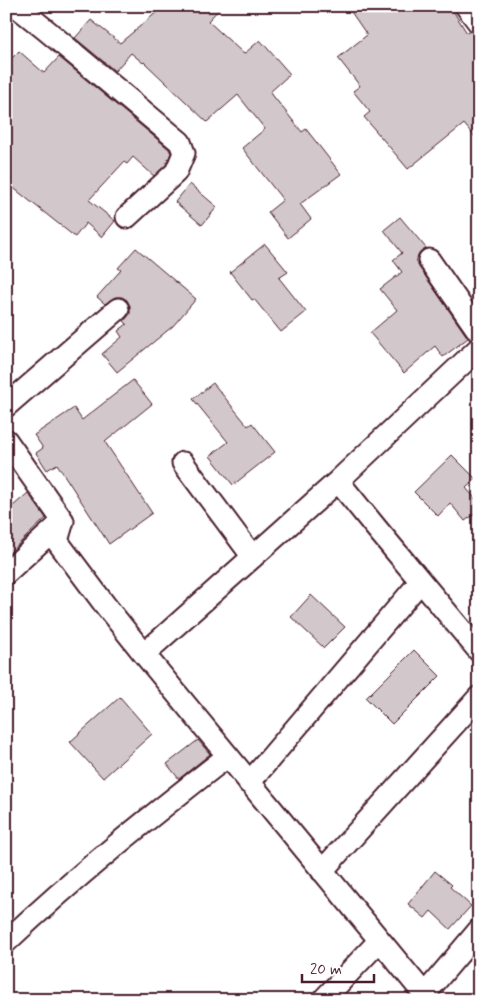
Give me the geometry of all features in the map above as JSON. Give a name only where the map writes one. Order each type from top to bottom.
[{"type":"street","points":[[16,6],[180,142],[184,153],[176,172],[127,217]]},
{"type":"street","points":[[466,6],[479,23]]},
{"type":"street","points":[[429,260],[479,332]]},
{"type":"street","points":[[6,406],[118,309]]},
{"type":"street","points":[[144,654],[338,481],[479,348]]},
{"type":"street","points":[[6,440],[63,521]]},
{"type":"street","points":[[183,463],[253,557]]},
{"type":"street","points":[[338,481],[479,651]]},
{"type":"street","points":[[6,573],[63,521]]},
{"type":"street","points":[[63,521],[57,540],[105,605],[249,783],[427,997],[479,930]]},
{"type":"street","points":[[249,783],[420,582]]},
{"type":"street","points":[[322,871],[479,697]]},
{"type":"street","points":[[6,942],[57,894],[140,824],[228,756]]},
{"type":"street","points":[[324,1000],[379,940]]},
{"type":"building","points":[[164,6],[222,6],[208,21],[244,54],[260,40],[290,74],[270,92],[302,132],[306,129],[341,174],[300,204],[311,219],[288,238],[268,212],[283,200],[242,148],[265,129],[238,95],[207,122],[144,62],[131,53],[115,71],[75,38],[91,20],[120,43]]},
{"type":"building","points":[[347,6],[450,6],[467,33],[470,31],[479,35],[479,142],[464,124],[408,169],[364,117],[370,112],[353,91],[360,86],[338,58],[367,35]]},
{"type":"building","points":[[19,51],[44,73],[59,57],[169,149],[171,153],[166,165],[154,176],[133,157],[127,164],[124,162],[89,200],[115,221],[102,237],[86,223],[75,237],[6,182],[6,64]]},
{"type":"building","points":[[190,184],[217,207],[202,225],[175,202]]},
{"type":"building","points":[[400,217],[426,248],[418,255],[417,262],[419,267],[468,338],[443,357],[435,346],[404,373],[370,333],[397,310],[380,289],[402,272],[393,260],[402,253],[384,230]]},
{"type":"building","points":[[265,244],[288,272],[279,278],[306,312],[281,332],[230,272]]},
{"type":"building","points":[[136,248],[196,299],[173,326],[117,372],[102,354],[122,337],[118,331],[127,324],[124,321],[130,314],[130,306],[127,300],[122,297],[115,297],[105,304],[97,297],[121,270],[118,268]]},
{"type":"building","points":[[133,380],[152,404],[105,442],[152,513],[109,544],[57,464],[47,470],[36,453],[43,448],[34,435],[74,408],[82,420]]},
{"type":"building","points":[[213,383],[248,426],[252,423],[275,452],[233,485],[210,456],[228,442],[193,399]]},
{"type":"building","points":[[452,455],[476,479],[466,488],[479,503],[479,511],[465,521],[450,503],[438,516],[414,492]]},
{"type":"building","points":[[28,493],[46,518],[6,556],[6,512]]},
{"type":"building","points":[[311,595],[345,627],[324,648],[291,617]]},
{"type":"building","points":[[414,650],[440,676],[392,724],[366,698]]},
{"type":"building","points":[[120,697],[152,734],[103,778],[70,742]]},
{"type":"building","points":[[198,740],[210,754],[179,779],[167,764]]},
{"type":"building","points":[[435,871],[452,885],[450,887],[471,906],[450,929],[431,911],[425,918],[408,904]]}]
